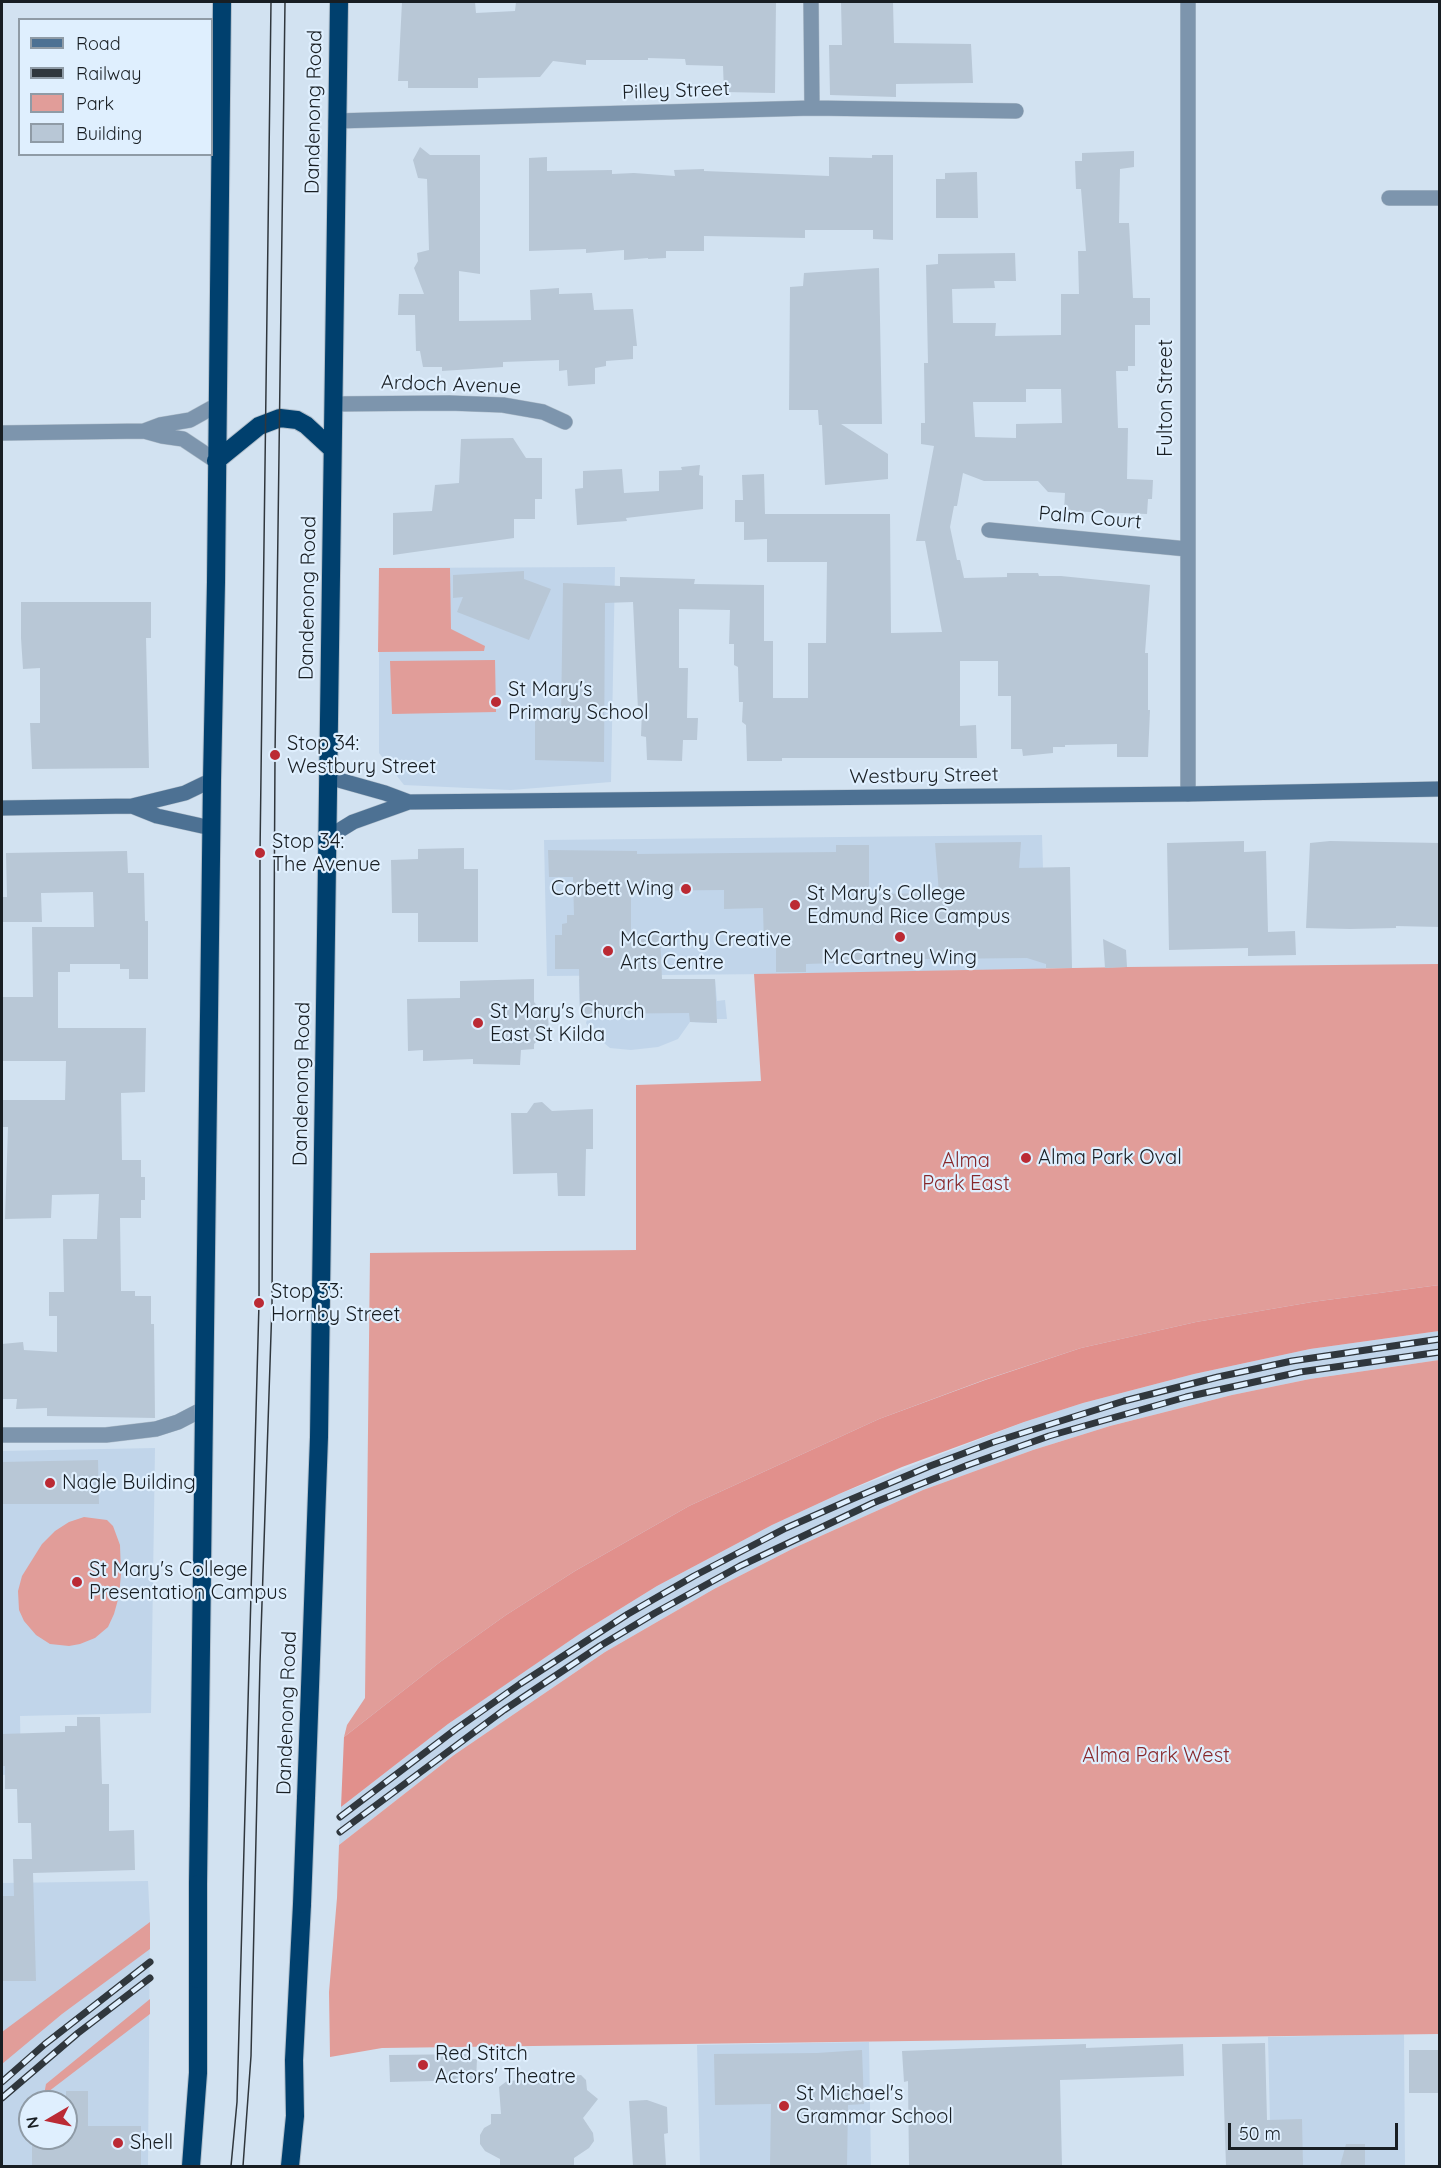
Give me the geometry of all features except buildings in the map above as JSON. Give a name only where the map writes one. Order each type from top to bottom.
[{"type":"highway","points":[[191,2166],[198,2073],[198,1884],[222,2]]},
{"type":"highway","name":"Dandenong Road","points":[[290,2166],[295,2116],[294,2060],[319,1437],[339,2]]},
{"type":"highway","points":[[216,461],[260,426],[280,418],[297,420],[306,425],[332,449]]},
{"type":"street","points":[[812,2],[812,108]]},
{"type":"street","name":"Fulton Street","points":[[1188,2],[1188,794]]},
{"type":"street","name":"Pilley Street","points":[[336,121],[812,108],[1017,111]]},
{"type":"street","points":[[1389,198],[1440,198]]},
{"type":"street","name":"Ardoch Avenue","points":[[333,404],[503,405],[543,412],[565,423]]},
{"type":"street","points":[[144,431],[160,425],[190,420],[217,405]]},
{"type":"street","points":[[2,433],[144,431],[183,439],[216,461]]},
{"type":"street","name":"Palm Court","points":[[989,530],[1187,549]]},
{"type":"street","name":"Westbury Street","points":[[328,777],[409,802]]},
{"type":"street","points":[[2,808],[132,806],[184,793],[212,780]]},
{"type":"street","name":"Westbury Street","points":[[327,838],[353,822],[409,802],[1188,794],[1440,789]]},
{"type":"street","points":[[132,806],[157,816],[212,828]]},
{"type":"street","points":[[2,1435],[106,1435],[162,1427],[178,1422],[205,1408]]},
{"type":"shaded area","name":"St Mary's Primary School","points":[[615,567],[611,782],[511,790],[404,785],[379,753],[379,568]]},
{"type":"shaded area","name":"St Mary's College Edmund Rice Campus","points":[[1042,835],[1046,969],[547,976],[544,840]]},
{"type":"shaded area","points":[[579,979],[715,979],[717,1001],[725,1000],[727,1019],[717,1019],[717,1023],[690,1022],[678,1039],[658,1047],[631,1050],[610,1048],[591,1032],[586,1023],[588,1016],[580,1014]]},
{"type":"shaded area","points":[[1439,1285],[1439,1331],[1310,1349],[1194,1374],[1083,1403],[902,1467],[772,1525],[657,1586],[581,1633],[448,1724],[341,1807],[344,1737],[440,1662],[506,1615],[575,1571],[689,1506],[879,1419],[1081,1348],[1196,1322],[1312,1302]]},
{"type":"shaded area","points":[[1439,1331],[1439,1360],[1310,1379],[1232,1395],[1110,1426],[1033,1450],[923,1490],[794,1548],[714,1589],[605,1652],[454,1755],[339,1845],[341,1807],[448,1724],[581,1633],[657,1586],[772,1525],[839,1494],[1024,1422],[1083,1403],[1194,1374],[1310,1349]]},
{"type":"shaded area","name":"St Mary's College Presentation Campus","points":[[155,1448],[151,1713],[20,1716],[21,1774],[2,1775],[2,1451]]},
{"type":"shaded area","points":[[148,1881],[150,1922],[148,2166],[2,2166],[2,1883]]},
{"type":"shaded area","points":[[1404,2034],[1405,2166],[1271,2166],[1268,2037]]},
{"type":"shaded area","name":"St Michael's Grammar School","points":[[869,2042],[871,2166],[700,2166],[697,2045]]},
{"type":"green space","points":[[379,568],[450,568],[451,629],[485,646],[484,651],[378,652]]},
{"type":"green space","points":[[495,660],[496,712],[392,714],[390,661]]},
{"type":"green space","name":"Alma Park East","points":[[1439,964],[1439,1285],[1312,1302],[1196,1322],[1081,1348],[984,1380],[879,1419],[689,1506],[575,1571],[506,1615],[440,1662],[344,1737],[347,1725],[365,1698],[370,1253],[636,1250],[636,1085],[761,1081],[754,974]]},
{"type":"green space","name":"Alma Park West","points":[[1439,1360],[1439,2034],[382,2048],[330,2057],[329,1992],[339,1845],[454,1755],[605,1652],[714,1589],[794,1548],[923,1490],[1033,1450],[1110,1426],[1232,1395],[1310,1379]]},
{"type":"green space","points":[[84,1517],[107,1520],[113,1526],[120,1545],[119,1596],[108,1627],[95,1638],[69,1646],[50,1644],[36,1635],[24,1621],[19,1610],[18,1591],[22,1576],[42,1544],[55,1531],[69,1522]]},
{"type":"green space","points":[[150,1922],[150,1949],[62,2014],[2,2064],[2,2032]]},
{"type":"green space","points":[[150,1999],[150,2014],[51,2090],[45,2090],[46,2084]]},
{"type":"tram line","points":[[231,2166],[237,2102],[259,1303],[260,853],[271,2]]},
{"type":"tram line","points":[[243,2166],[251,2056],[260,1663],[272,1304],[275,755],[285,2]]},
{"type":"railway","points":[[340,1817],[456,1729],[520,1684],[628,1614],[694,1576],[786,1528],[845,1502],[994,1442],[1124,1401],[1292,1361],[1440,1339]]},
{"type":"railway","points":[[340,1832],[504,1710],[600,1646],[740,1566],[873,1503],[1049,1436],[1186,1397],[1300,1372],[1440,1352]]},
{"type":"railway","points":[[2,2082],[45,2044],[150,1962]]},
{"type":"railway","points":[[2,2098],[78,2033],[150,1978]]},
{"type":"place","name":"St Mary's Primary School","points":[[496,702]]},
{"type":"place","name":"Stop 34: Westbury Street","points":[[275,755]]},
{"type":"place","name":"Stop 34: The Avenue","points":[[260,853]]},
{"type":"place","name":"Corbett Wing","points":[[686,889]]},
{"type":"place","name":"St Mary's College Edmund Rice Campus","points":[[795,905]]},
{"type":"place","name":"McCartney Wing","points":[[900,937]]},
{"type":"place","name":"McCarthy Creative Arts Centre","points":[[608,951]]},
{"type":"place","name":"St Mary's Church East St Kilda","points":[[478,1023]]},
{"type":"place","name":"Alma Park Oval","points":[[1026,1158]]},
{"type":"place","name":"Stop 33: Hornby Street","points":[[259,1303]]},
{"type":"place","name":"Nagle Building","points":[[50,1483]]},
{"type":"place","name":"St Mary's College Presentation Campus","points":[[77,1582]]},
{"type":"place","name":"Red Stitch Actors' Theatre","points":[[423,2065]]},
{"type":"place","name":"St Michael's Grammar School","points":[[784,2106]]},
{"type":"place","name":"Shell","points":[[118,2143]]}]
